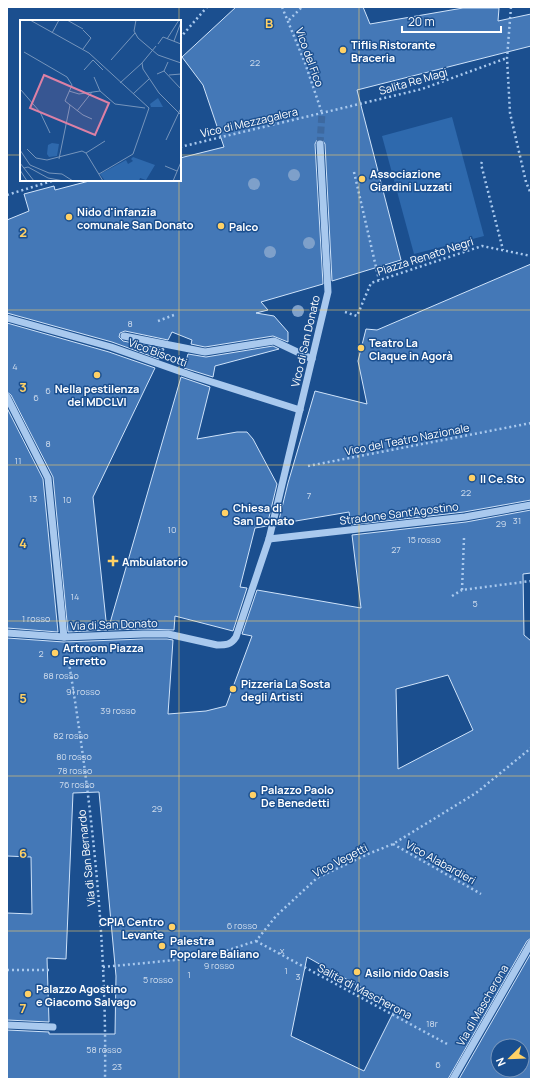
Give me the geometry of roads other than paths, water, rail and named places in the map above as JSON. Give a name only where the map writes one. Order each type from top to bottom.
[{"type":"street","name":"Vico di San Donato","points":[[270,539],[328,292],[320,144]]},
{"type":"street","name":"Vico Biscotti","points":[[7,318],[111,347],[193,376],[300,410]]},
{"type":"street","points":[[124,336],[205,352],[274,341],[312,359]]},
{"type":"street","name":"Via di San Donato","points":[[7,397],[48,478],[64,637],[168,634],[218,645],[233,643],[240,629],[270,539]]},
{"type":"street","name":"Stradone Sant'Agostino","points":[[270,539],[465,517],[531,505]]},
{"type":"street","points":[[7,633],[64,637]]},
{"type":"street","name":"Via di Mascherona","points":[[453,1079],[531,943]]},
{"type":"street","points":[[7,1024],[53,1027]]},
{"type":"tunnel","points":[[320,144],[322,113]]},
{"type":"place","name":"Tiflis Ristorante Braceria","points":[[343,50]]},
{"type":"place","name":"Associazione Giardini Luzzati","points":[[362,179]]},
{"type":"place","name":"Nido d'infanzia comunale San Donato","points":[[69,217]]},
{"type":"place","name":"Palco","points":[[221,226]]},
{"type":"place","name":"Teatro La Claque in Agorà","points":[[361,348]]},
{"type":"place","name":"Nella pestilenza del MDCLVI","points":[[97,375]]},
{"type":"place","name":"Il Ce.Sto","points":[[472,478]]},
{"type":"place","name":"Chiesa di San Donato","points":[[225,513]]},
{"type":"place","name":"Ambulatorio","points":[[113,561]]},
{"type":"place","name":"Artroom Piazza Ferretto","points":[[55,653]]},
{"type":"place","name":"Pizzeria La Sosta degli Artisti","points":[[233,689]]},
{"type":"place","name":"Palazzo Paolo De Benedetti","points":[[253,795]]},
{"type":"place","name":"CPIA Centro Levante","points":[[172,927]]},
{"type":"place","name":"Palestra Popolare Baliano","points":[[162,946]]},
{"type":"place","name":"Asilo nido Oasis","points":[[357,972]]},
{"type":"place","name":"Palazzo Agostino e Giacomo Salvago","points":[[28,994]]}]
